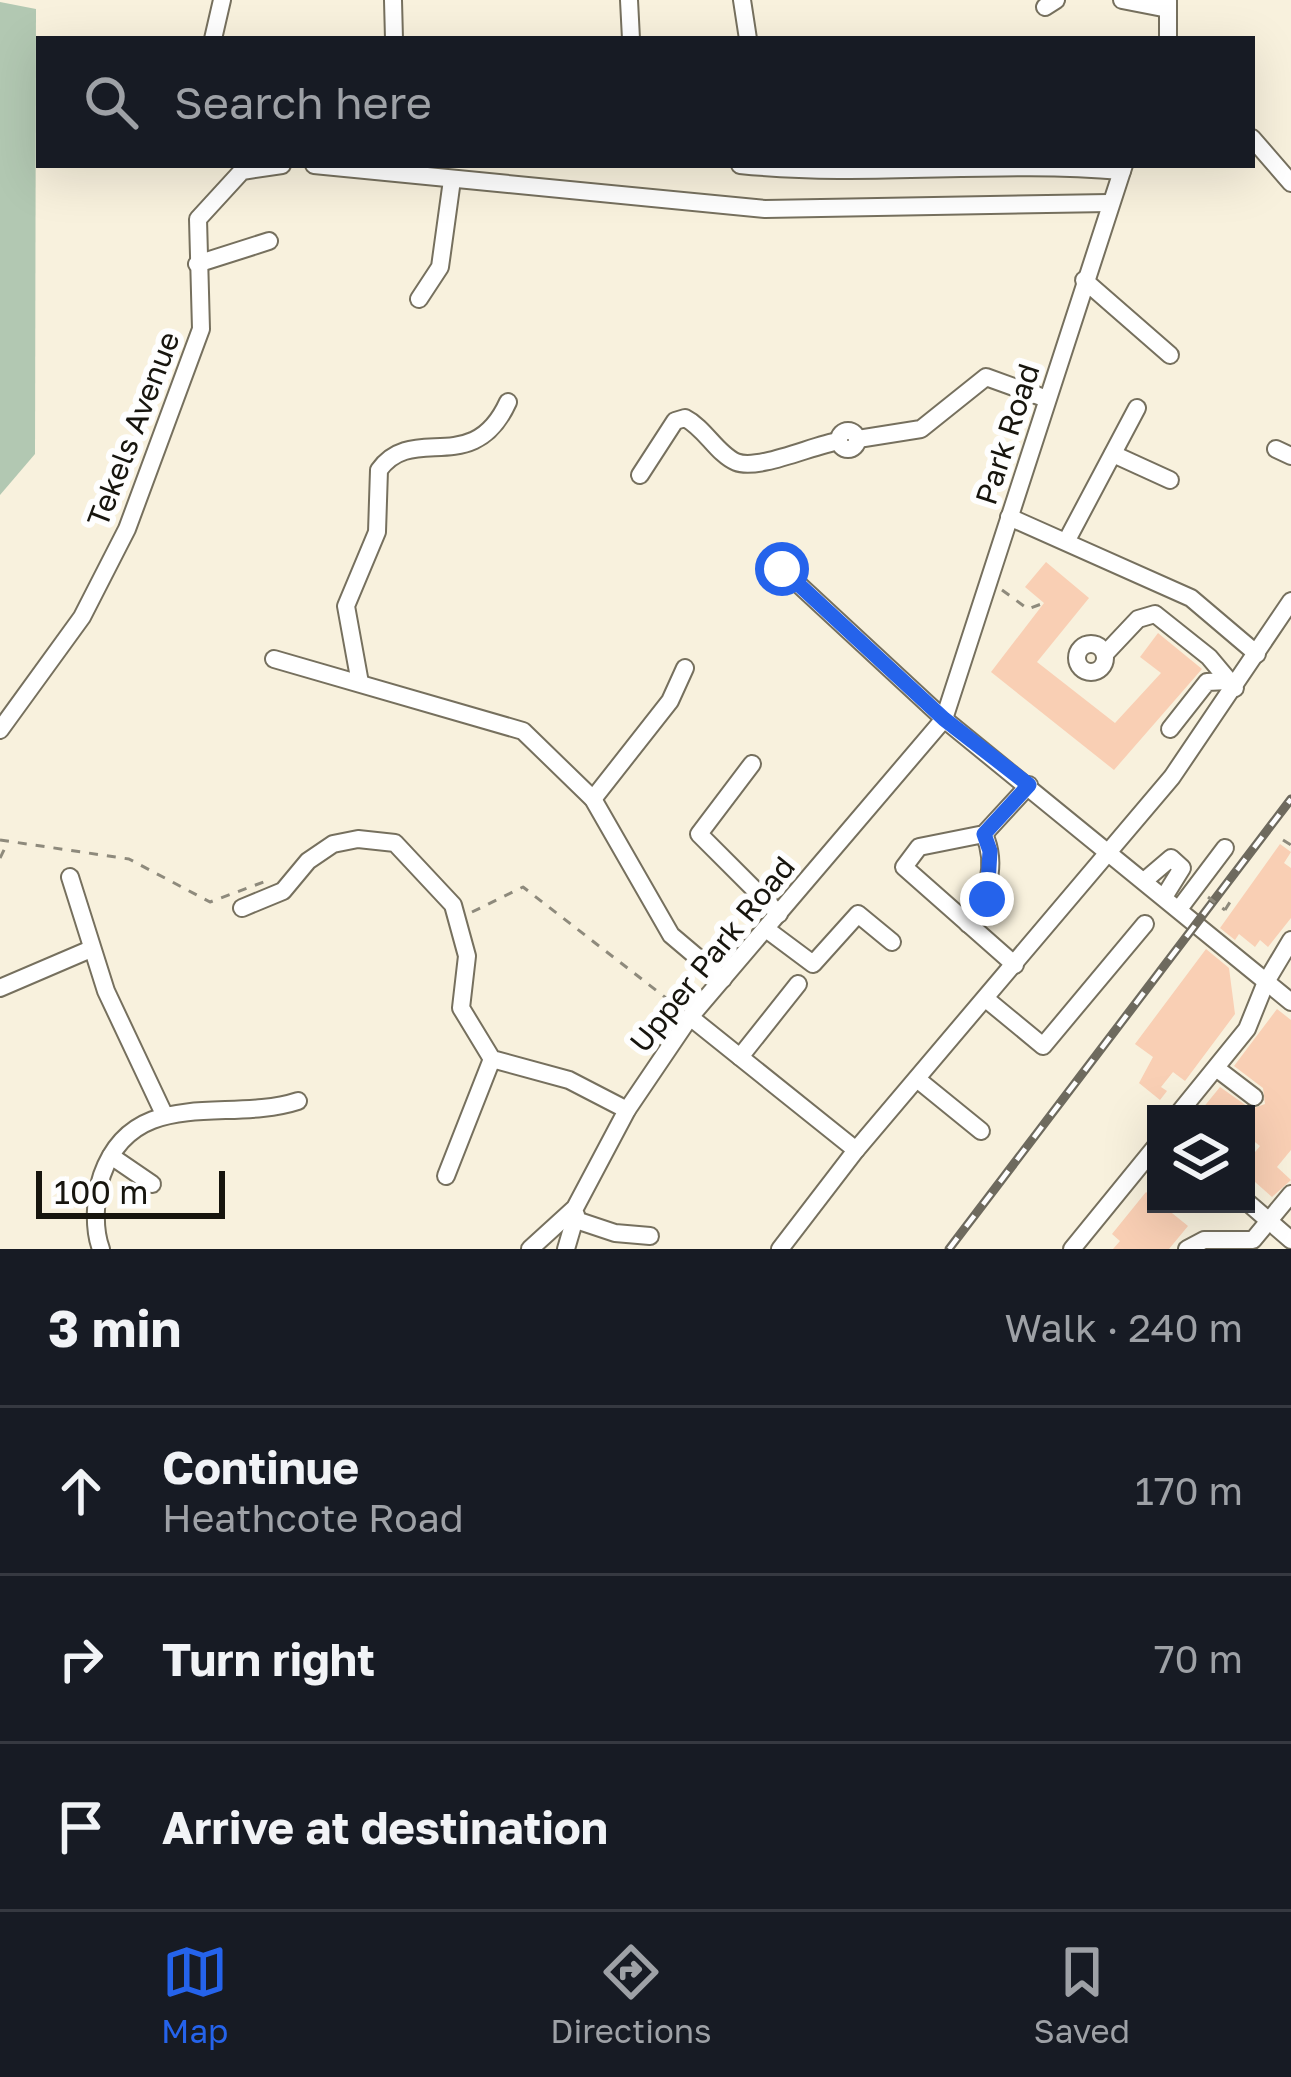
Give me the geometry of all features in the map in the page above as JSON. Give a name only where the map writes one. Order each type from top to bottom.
[{"type":"street","points":[[214,36],[222,0]]},
{"type":"street","points":[[393,0],[394,36]]},
{"type":"street","points":[[629,0],[631,36]]},
{"type":"street","points":[[742,0],[748,36]]},
{"type":"street","points":[[1122,0],[1168,4],[1168,36]]},
{"type":"street","points":[[1255,141],[1291,183]]},
{"type":"street","name":"Tekels Avenue","points":[[0,730],[82,616],[127,529],[201,329],[198,219],[242,171],[262,168]]},
{"type":"street","points":[[342,168],[765,209],[1109,203]]},
{"type":"street","points":[[768,168],[816,173],[987,168]]},
{"type":"street","name":"Park Road","points":[[944,719],[1123,168]]},
{"type":"street","points":[[419,299],[440,267],[452,180]]},
{"type":"street","points":[[197,264],[269,241]]},
{"type":"street","points":[[1086,292],[1170,355]]},
{"type":"street","points":[[640,475],[675,421],[685,418],[736,462],[766,463],[803,447],[921,429],[986,377],[1047,399]]},
{"type":"street","points":[[360,683],[346,606],[377,532],[380,470],[395,455],[474,443],[490,435],[508,402]]},
{"type":"street","points":[[1067,540],[1137,408]]},
{"type":"street","points":[[1113,454],[1170,480]]},
{"type":"street","points":[[1009,517],[1191,598],[1257,654]]},
{"type":"street","points":[[782,569],[944,719],[1291,1002]]},
{"type":"street","points":[[780,1249],[856,1150],[1108,852],[1257,654],[1291,601]]},
{"type":"street","points":[[1105,654],[1138,619],[1155,614],[1232,684]]},
{"type":"street","points":[[274,659],[523,731],[593,799],[671,935],[723,979]]},
{"type":"street","points":[[593,799],[670,701],[685,668]]},
{"type":"street","points":[[1170,729],[1208,682],[1232,684]]},
{"type":"street","name":"Upper Park Road","points":[[566,1249],[576,1214],[627,1110],[690,1017],[944,719]]},
{"type":"street","points":[[752,764],[700,834],[779,914]]},
{"type":"street","points":[[1016,965],[904,867],[919,847],[984,834],[1029,785]]},
{"type":"street","points":[[968,924],[987,899],[990,851],[984,834]]},
{"type":"street","points":[[242,908],[283,891],[334,844],[358,839],[395,843],[439,888],[458,918],[467,956],[460,1008],[491,1059],[569,1080],[627,1110]]},
{"type":"street","points":[[1172,903],[1226,848]]},
{"type":"street","points":[[1144,881],[1171,858],[1182,868],[1172,903]]},
{"type":"street","points":[[70,878],[91,950],[128,1044],[164,1114]]},
{"type":"street","points":[[766,929],[813,964],[857,914],[892,943]]},
{"type":"street","points":[[986,999],[1043,1046],[1145,924]]},
{"type":"street","points":[[1185,1105],[1247,1030],[1266,982],[1291,940]]},
{"type":"street","points":[[0,988],[91,950]]},
{"type":"street","points":[[1266,982],[1291,970]]},
{"type":"street","points":[[740,1057],[798,984]]},
{"type":"street","points":[[690,1017],[856,1150]]},
{"type":"street","points":[[446,1176],[491,1059]]},
{"type":"street","points":[[1216,1068],[1254,1096]]},
{"type":"street","points":[[917,1079],[980,1131]]},
{"type":"street","points":[[101,1249],[98,1186],[111,1156],[130,1131],[164,1114],[193,1108],[262,1109],[298,1101]]},
{"type":"street","points":[[111,1156],[150,1175]]},
{"type":"street","points":[[1072,1249],[1147,1157]]},
{"type":"street","points":[[1187,1249],[1204,1240],[1253,1240],[1291,1194]]},
{"type":"street","points":[[1255,1210],[1291,1240]]},
{"type":"street","points":[[538,1247],[576,1214],[615,1233],[650,1236]]},
{"type":"path","points":[[996,586],[1028,609],[1044,603]]},
{"type":"path","points":[[0,840],[129,859],[210,902],[268,880],[294,878]]},
{"type":"path","points":[[1283,840],[1291,845]]},
{"type":"path","points":[[0,858],[7,842]]},
{"type":"path","points":[[458,918],[523,887],[690,1017]]},
{"type":"path","points":[[1208,897],[1225,910],[1230,902]]},
{"type":"green space","points":[[0,2],[36,9],[35,454],[0,495]]},
{"type":"building","points":[[1046,562],[1089,598],[1037,662],[1115,723],[1161,673],[1140,657],[1158,633],[1202,669],[1114,770],[991,672],[1044,603],[1025,587]]},
{"type":"building","points":[[1280,844],[1291,852],[1284,863],[1291,868],[1291,918],[1268,947],[1260,940],[1255,947],[1239,934],[1235,940],[1220,928]]},
{"type":"building","points":[[1206,949],[1229,968],[1235,1014],[1185,1081],[1173,1072],[1161,1087],[1167,1091],[1160,1100],[1139,1083],[1153,1057],[1135,1044]]},
{"type":"building","points":[[1277,1009],[1291,1020],[1291,1150],[1277,1167],[1291,1180],[1272,1197],[1255,1182],[1255,1152],[1260,1146],[1255,1142],[1255,1108],[1265,1104],[1263,1088],[1234,1066]]},
{"type":"building","points":[[1220,1087],[1245,1105],[1205,1105]]},
{"type":"building","points":[[1146,1192],[1147,1213],[1172,1213],[1188,1226],[1169,1249],[1113,1249],[1120,1241],[1112,1234]]},
{"type":"railway","points":[[949,1249],[1291,799]]},
{"type":"route","points":[[782,569],[944,719],[1029,785],[984,834],[990,851],[987,899]]}]
